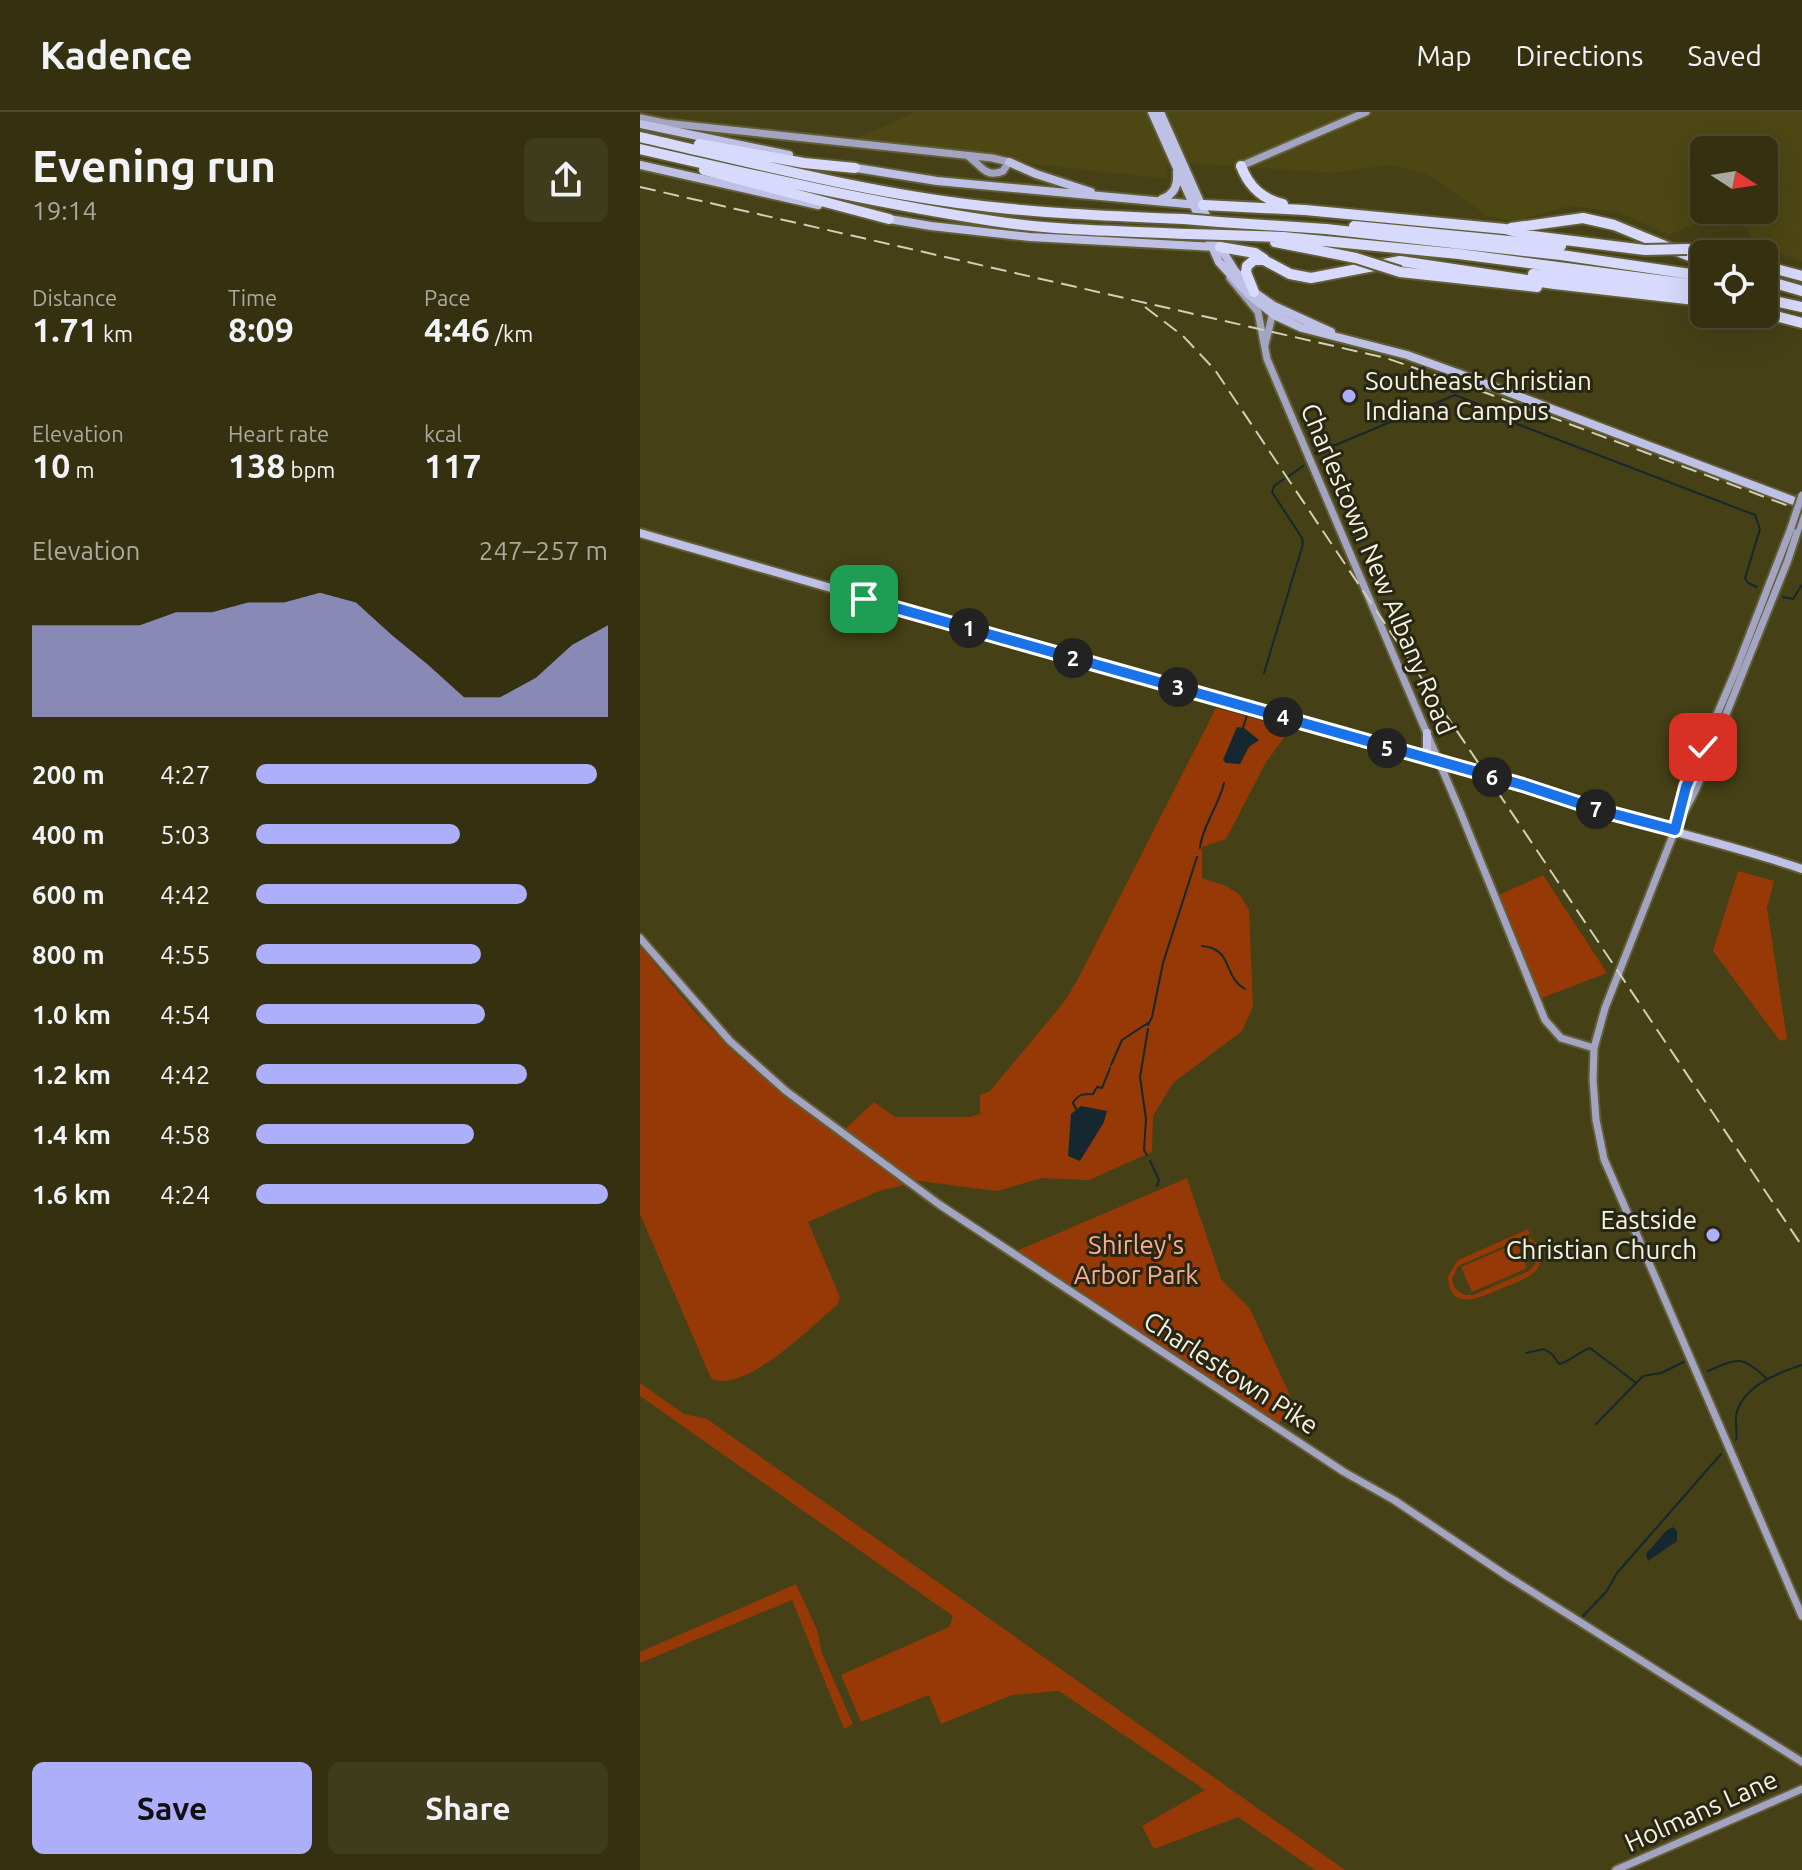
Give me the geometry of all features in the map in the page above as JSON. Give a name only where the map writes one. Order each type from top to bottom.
[{"type":"highway","points":[[645,138],[666,137],[804,163],[855,168]]},
{"type":"highway","points":[[645,138],[889,192],[957,203],[1056,213],[1371,226],[1569,247],[1690,249]]},
{"type":"highway","points":[[640,149],[836,194],[996,221],[1092,231],[1229,235],[1459,254],[1690,284]]},
{"type":"highway","points":[[661,154],[673,162],[889,219]]},
{"type":"highway","points":[[1241,166],[1260,194],[1274,202],[1305,210]]},
{"type":"highway","points":[[1198,205],[1305,210],[1505,229],[1631,250]]},
{"type":"highway","points":[[1505,229],[1583,218],[1614,225],[1690,256]]},
{"type":"highway","points":[[1247,223],[1561,255],[1690,274]]},
{"type":"highway","points":[[1229,235],[1356,258],[1400,272],[1597,294],[1676,297]]},
{"type":"highway","points":[[1216,247],[1255,253],[1290,274],[1311,278],[1389,261],[1594,279],[1690,291]]},
{"type":"highway","points":[[1254,292],[1246,276],[1247,266],[1259,259],[1270,263]]},
{"type":"highway","points":[[1436,265],[1554,284],[1690,299]]},
{"type":"highway","points":[[1778,270],[1802,276]]},
{"type":"highway","points":[[1778,285],[1802,293]]},
{"type":"highway","points":[[1778,289],[1802,293]]},
{"type":"highway","points":[[1778,303],[1802,307]]},
{"type":"highway","points":[[1778,317],[1802,323]]},
{"type":"main road","points":[[1152,112],[1198,205]]},
{"type":"main road","points":[[1160,112],[1226,273],[1273,310],[1362,343],[1456,372],[1802,504]]},
{"type":"main road","points":[[1241,166],[1366,112]]},
{"type":"main road","points":[[640,121],[855,168],[937,181],[1198,205]]},
{"type":"main road","points":[[640,121],[1009,162],[1107,197]]},
{"type":"main road","points":[[968,156],[992,175],[1003,171],[1009,162]]},
{"type":"main road","points":[[640,165],[931,226],[1030,237],[1216,247],[1273,310]]},
{"type":"main road","points":[[1156,200],[1173,193],[1177,167]]},
{"type":"main road","name":"Charlestown New Albany Road","points":[[1226,273],[1258,312],[1271,369],[1427,733],[1545,1020],[1561,1038],[1594,1048]]},
{"type":"main road","points":[[1265,345],[1273,310]]},
{"type":"main road","points":[[1795,529],[1802,495]]},
{"type":"main road","points":[[1802,517],[1686,787],[1675,830],[1605,1008],[1594,1048],[1596,1120],[1604,1159],[1802,1616]]},
{"type":"main road","points":[[640,533],[1416,757],[1523,785],[1802,869]]},
{"type":"main road","points":[[1416,757],[1427,750],[1427,733]]},
{"type":"main road","name":"Charlestown Pike","points":[[640,938],[730,1041],[770,1078],[940,1205],[1344,1472],[1394,1500],[1507,1576],[1802,1762]]},
{"type":"main road","name":"Holmans Lane","points":[[1616,1870],[1802,1789]]},
{"type":"shaded area","points":[[916,112],[1802,112],[1802,261],[1778,254],[1778,240],[1752,240],[1745,224],[1778,224],[1778,136],[1690,136],[1690,224],[1695,224],[1669,235],[1618,212],[1568,206],[1517,221],[1489,217],[1427,174],[1389,165],[1334,173],[1168,162],[1167,179],[1033,164],[1004,155],[850,141]]},
{"type":"green space","points":[[1216,708],[1285,727],[1286,735],[1265,764],[1226,839],[1202,847],[1202,878],[1226,886],[1240,895],[1249,910],[1253,1006],[1242,1031],[1173,1083],[1153,1116],[1152,1152],[1089,1180],[1042,1178],[997,1191],[919,1181],[879,1191],[808,1222],[840,1297],[837,1305],[795,1342],[758,1368],[725,1381],[711,1378],[640,1214],[640,946],[694,1011],[737,1055],[840,1134],[874,1102],[895,1117],[970,1117],[980,1114],[980,1095],[990,1091],[1064,1002],[1078,979]]},
{"type":"green space","points":[[1738,871],[1774,881],[1767,908],[1787,1039],[1780,1041],[1713,951]]},
{"type":"green space","points":[[1543,875],[1607,973],[1539,999],[1499,895]]},
{"type":"green space","name":"Shirley's Arbor Park","points":[[1187,1178],[1221,1279],[1250,1309],[1299,1415],[1276,1423],[1014,1252]]},
{"type":"green space","points":[[1528,1229],[1530,1234],[1526,1236],[1536,1243],[1541,1255],[1538,1268],[1527,1277],[1484,1296],[1467,1299],[1454,1294],[1450,1287],[1448,1276],[1458,1260]],"holes":[[[1518,1240],[1529,1243],[1536,1252],[1535,1264],[1529,1271],[1473,1295],[1462,1294],[1455,1287],[1452,1279],[1458,1266]]]},
{"type":"green space","points":[[1517,1243],[1527,1268],[1472,1292],[1461,1267]]},
{"type":"green space","points":[[640,1383],[684,1414],[707,1419],[1345,1870],[1315,1870],[1238,1817],[1154,1849],[1142,1826],[1205,1790],[1059,1691],[1012,1695],[941,1724],[929,1695],[861,1722],[841,1675],[949,1627],[953,1616],[640,1396]]},
{"type":"green space","points":[[796,1584],[853,1724],[844,1729],[792,1600],[640,1663],[640,1652]]},
{"type":"water","points":[[1237,727],[1244,728],[1259,740],[1249,747],[1240,764],[1226,763],[1223,760]]},
{"type":"water","points":[[1081,1106],[1107,1111],[1104,1122],[1080,1161],[1068,1156],[1071,1114]]},
{"type":"water","points":[[1673,1527],[1677,1531],[1677,1541],[1648,1561],[1646,1554]]},
{"type":"waterway","points":[[1314,454],[1455,395],[1506,415],[1517,424],[1755,515],[1760,529],[1745,578],[1757,587]]},
{"type":"waterway","points":[[1289,476],[1303,466]]},
{"type":"waterway","points":[[1264,673],[1303,544],[1272,492],[1274,486],[1284,479]]},
{"type":"waterway","points":[[1783,597],[1793,599],[1802,585]]},
{"type":"waterway","points":[[1243,728],[1247,715]]},
{"type":"waterway","points":[[1200,848],[1224,783]]},
{"type":"waterway","points":[[1148,1025],[1163,963],[1197,857]]},
{"type":"waterway","points":[[1202,946],[1219,952],[1233,977],[1245,989]]},
{"type":"waterway","points":[[1111,1065],[1122,1040],[1148,1023]]},
{"type":"waterway","points":[[1147,1155],[1144,1150],[1146,1119],[1140,1077],[1148,1029]]},
{"type":"waterway","points":[[1077,1111],[1073,1103],[1075,1100],[1081,1095],[1093,1094],[1097,1087],[1102,1088],[1110,1068]]},
{"type":"waterway","points":[[1150,1161],[1159,1180],[1157,1186]]},
{"type":"waterway","points":[[1526,1353],[1544,1349],[1559,1364],[1590,1348],[1635,1382]]},
{"type":"waterway","points":[[1708,1371],[1739,1361],[1751,1365],[1766,1378]]},
{"type":"waterway","points":[[1596,1424],[1643,1376],[1661,1373],[1684,1362]]},
{"type":"waterway","points":[[1736,1440],[1739,1406],[1752,1389],[1771,1377],[1802,1365]]},
{"type":"waterway","points":[[1580,1619],[1721,1454]]},
{"type":"railway","points":[[640,187],[1386,358],[1802,511]]},
{"type":"railway","points":[[1145,307],[1183,336],[1215,370],[1802,1246]]},
{"type":"place","name":"Southeast Christian Indiana Campus","points":[[1349,396]]},
{"type":"place","name":"Eastside Christian Church","points":[[1713,1235]]},
{"type":"route","points":[[864,599],[1675,830],[1686,787],[1703,747]]}]
